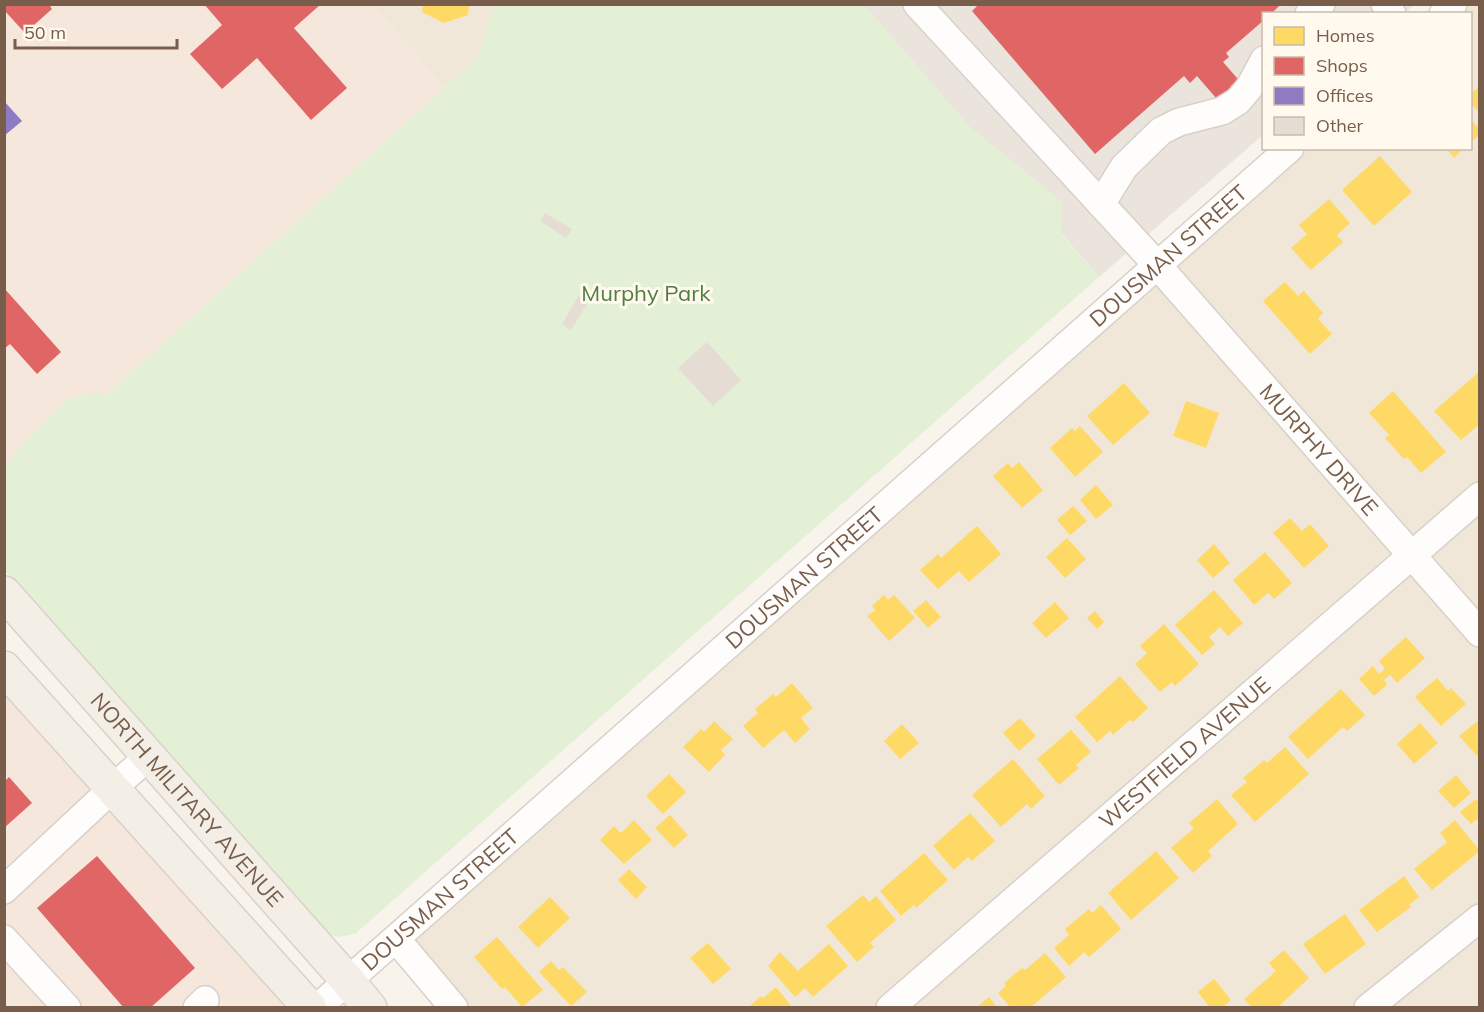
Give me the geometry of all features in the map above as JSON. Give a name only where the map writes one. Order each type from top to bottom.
[{"type":"main road","name":"NORTH MILITARY AVENUE","points":[[4,593],[370,1008]]},
{"type":"main road","points":[[4,668],[310,1008]]},
{"type":"street","name":"MURPHY DRIVE","points":[[917,4],[1158,266],[1479,633]]},
{"type":"street","points":[[1101,204],[1124,166],[1161,131],[1179,122],[1222,111],[1238,101],[1249,88],[1262,62]]},
{"type":"street","name":"DOUSMAN STREET","points":[[317,1008],[1288,150]]},
{"type":"street","name":"WESTFIELD AVENUE","points":[[890,1008],[1479,496]]},
{"type":"street","points":[[4,890],[149,756]]},
{"type":"street","points":[[1368,1008],[1479,918]]},
{"type":"street","points":[[4,939],[67,1008]]},
{"type":"street","points":[[396,939],[454,1008]]},
{"type":"shaded area","points":[[5,5],[373,5],[444,88],[5,487]]},
{"type":"shaded area","points":[[373,5],[537,5],[444,88]]},
{"type":"shaded area","points":[[864,5],[1414,5],[1405,12],[1262,12],[1262,136],[1099,277]]},
{"type":"shaded area","points":[[1453,5],[1479,5],[1479,1007],[454,1007],[396,939],[1289,150],[1472,150],[1472,12],[1444,12]]},
{"type":"shaded area","points":[[4,668],[310,1007],[5,1007]]},
{"type":"green space","name":"Murphy Park","points":[[495,5],[864,5],[968,125],[1062,202],[1061,234],[1099,277],[355,934],[339,937],[325,934],[5,571],[5,465],[67,399],[98,392],[104,397],[478,57]]},
{"type":"building: Homes","points":[[423,4],[469,4],[468,15],[444,23],[422,12]]},
{"type":"building: Homes","points":[[1480,86],[1480,113],[1472,105],[1472,92]]},
{"type":"building: Homes","points":[[1472,121],[1480,129],[1480,135],[1472,141]]},
{"type":"building: Homes","points":[[1448,150],[1462,150],[1454,158]]},
{"type":"building: Homes","points":[[1380,156],[1412,192],[1374,226],[1342,190]]},
{"type":"building: Homes","points":[[1329,199],[1350,223],[1337,235],[1343,242],[1311,270],[1291,248],[1307,234],[1299,225]]},
{"type":"building: Homes","points":[[1285,282],[1298,296],[1304,291],[1323,313],[1318,319],[1332,334],[1310,354],[1263,301]]},
{"type":"building: Homes","points":[[1480,371],[1480,424],[1461,440],[1434,411]]},
{"type":"building: Homes","points":[[1124,383],[1150,413],[1113,445],[1087,416]]},
{"type":"building: Homes","points":[[1393,391],[1446,452],[1421,473],[1407,457],[1404,459],[1385,438],[1389,435],[1369,413]]},
{"type":"building: Homes","points":[[1186,401],[1219,413],[1206,448],[1173,436]]},
{"type":"building: Homes","points":[[1080,426],[1103,452],[1075,477],[1050,448],[1072,428],[1075,431]]},
{"type":"building: Homes","points":[[1019,462],[1043,490],[1022,508],[993,476],[1008,463],[1012,468]]},
{"type":"building: Homes","points":[[1096,485],[1113,505],[1096,519],[1080,500]]},
{"type":"building: Homes","points":[[1073,506],[1087,521],[1070,535],[1057,520]]},
{"type":"building: Homes","points":[[1290,518],[1302,531],[1310,524],[1329,546],[1304,568],[1273,533]]},
{"type":"building: Homes","points":[[977,526],[1001,554],[969,582],[959,571],[938,589],[920,570],[938,554],[941,558]]},
{"type":"building: Homes","points":[[1067,538],[1086,559],[1065,578],[1046,557]]},
{"type":"building: Homes","points":[[1214,544],[1230,563],[1213,578],[1197,560]]},
{"type":"building: Homes","points":[[1265,552],[1292,583],[1274,599],[1268,593],[1254,605],[1233,580]]},
{"type":"building: Homes","points":[[1214,590],[1243,623],[1228,636],[1220,627],[1209,637],[1215,644],[1202,655],[1175,625]]},
{"type":"building: Homes","points":[[884,595],[888,600],[894,595],[915,618],[889,641],[867,616],[875,610],[872,606]]},
{"type":"building: Homes","points":[[926,600],[941,617],[928,628],[913,611]]},
{"type":"building: Homes","points":[[1055,602],[1069,618],[1046,638],[1032,623]]},
{"type":"building: Homes","points":[[1095,611],[1104,622],[1097,629],[1087,618]]},
{"type":"building: Homes","points":[[1164,624],[1199,664],[1175,686],[1172,682],[1160,692],[1135,664],[1147,653],[1140,646]]},
{"type":"building: Homes","points":[[1406,637],[1425,658],[1397,683],[1390,675],[1384,680],[1387,685],[1374,696],[1359,679],[1373,666],[1379,674],[1385,669],[1379,661]]},
{"type":"building: Homes","points":[[1120,676],[1148,708],[1133,722],[1130,720],[1113,735],[1110,731],[1097,742],[1075,717]]},
{"type":"building: Homes","points":[[1437,678],[1448,691],[1451,688],[1466,704],[1441,726],[1415,697]]},
{"type":"building: Homes","points":[[792,683],[813,708],[801,718],[810,729],[795,743],[784,730],[763,748],[743,726],[758,713],[755,709],[773,694],[776,697]]},
{"type":"building: Homes","points":[[1341,689],[1365,715],[1347,731],[1343,727],[1308,759],[1288,737]]},
{"type":"building: Homes","points":[[1020,718],[1036,736],[1019,751],[1003,733]]},
{"type":"building: Homes","points":[[1480,719],[1480,759],[1459,736]]},
{"type":"building: Homes","points":[[714,721],[733,739],[721,750],[725,755],[709,772],[683,747],[701,729],[704,732]]},
{"type":"building: Homes","points":[[1420,723],[1438,743],[1414,764],[1397,744]]},
{"type":"building: Homes","points":[[902,724],[919,743],[900,759],[884,741]]},
{"type":"building: Homes","points":[[1071,730],[1091,752],[1076,765],[1079,768],[1059,785],[1037,759]]},
{"type":"building: Homes","points":[[1285,747],[1309,774],[1255,822],[1231,795],[1247,782],[1243,778],[1264,760],[1267,763]]},
{"type":"building: Homes","points":[[1013,759],[1045,796],[1031,809],[1027,804],[1001,827],[972,795]]},
{"type":"building: Homes","points":[[669,774],[686,792],[663,814],[646,796]]},
{"type":"building: Homes","points":[[1456,775],[1471,793],[1454,808],[1438,791]]},
{"type":"building: Homes","points":[[1217,799],[1238,824],[1208,851],[1212,856],[1193,873],[1171,848],[1194,828],[1189,823]]},
{"type":"building: Homes","points":[[1476,799],[1480,803],[1480,817],[1471,824],[1460,812]]},
{"type":"building: Homes","points":[[970,813],[995,841],[972,861],[968,857],[954,870],[933,846]]},
{"type":"building: Homes","points":[[670,815],[688,835],[674,848],[655,828]]},
{"type":"building: Homes","points":[[634,820],[652,840],[624,864],[600,840],[614,826],[621,833]]},
{"type":"building: Homes","points":[[1455,820],[1480,851],[1432,890],[1414,869],[1447,842],[1440,833]]},
{"type":"building: Homes","points":[[1156,851],[1179,878],[1131,920],[1108,893]]},
{"type":"building: Homes","points":[[924,853],[948,880],[916,908],[914,905],[901,916],[880,891]]},
{"type":"building: Homes","points":[[629,869],[647,887],[636,899],[618,880]]},
{"type":"building: Homes","points":[[1404,876],[1419,897],[1409,905],[1411,907],[1377,932],[1359,910]]},
{"type":"building: Homes","points":[[863,895],[869,902],[876,896],[896,920],[870,943],[874,947],[857,962],[826,926]]},
{"type":"building: Homes","points":[[550,897],[570,918],[538,948],[518,927]]},
{"type":"building: Homes","points":[[1101,905],[1121,929],[1089,957],[1084,952],[1069,966],[1054,948],[1069,935],[1065,929],[1089,909],[1092,913]]},
{"type":"building: Homes","points":[[1345,914],[1366,944],[1325,974],[1303,944]]},
{"type":"building: Homes","points":[[497,937],[543,990],[522,1007],[505,987],[502,989],[474,957]]},
{"type":"building: Homes","points":[[708,943],[731,969],[713,984],[690,958]]},
{"type":"building: Homes","points":[[829,944],[848,966],[813,997],[805,988],[795,997],[768,966],[780,952],[798,971]]},
{"type":"building: Homes","points":[[1284,950],[1309,978],[1277,1008],[1252,1008],[1244,999],[1276,971],[1269,963]]},
{"type":"building: Homes","points":[[1045,953],[1066,977],[1030,1008],[1011,1008],[998,993],[1006,986],[1004,983],[1022,968],[1025,970]]},
{"type":"building: Homes","points":[[551,961],[559,970],[563,967],[587,992],[571,1006],[539,972]]},
{"type":"building: Homes","points":[[1214,979],[1231,1000],[1222,1008],[1210,1008],[1198,992]]},
{"type":"building: Homes","points":[[776,987],[793,1008],[751,1008],[750,1006],[761,996],[763,998]]},
{"type":"building: Homes","points":[[989,997],[998,1008],[976,1008]]},
{"type":"building: Shops","points":[[4,4],[49,4],[52,9],[25,33],[4,10]]},
{"type":"building: Shops","points":[[204,4],[321,4],[294,28],[347,88],[311,120],[257,58],[222,89],[190,54],[222,25]]},
{"type":"building: Shops","points":[[979,4],[1281,4],[1273,12],[1262,12],[1262,22],[1226,53],[1229,57],[1223,62],[1244,86],[1222,105],[1197,76],[1190,83],[1184,76],[1095,154],[972,11]]},
{"type":"building: Shops","points":[[4,288],[61,352],[37,374],[10,344],[4,349]]},
{"type":"building: Shops","points":[[9,777],[32,803],[4,828],[4,782]]},
{"type":"building: Shops","points":[[97,856],[195,968],[150,1008],[124,1008],[37,908]]},
{"type":"building: Offices","points":[[4,101],[22,121],[4,136]]},
{"type":"building: Other","points":[[545,213],[572,229],[566,238],[540,221]]},
{"type":"building: Other","points":[[579,295],[589,301],[571,330],[562,324]]},
{"type":"building: Other","points":[[707,342],[741,380],[713,406],[678,368]]}]
